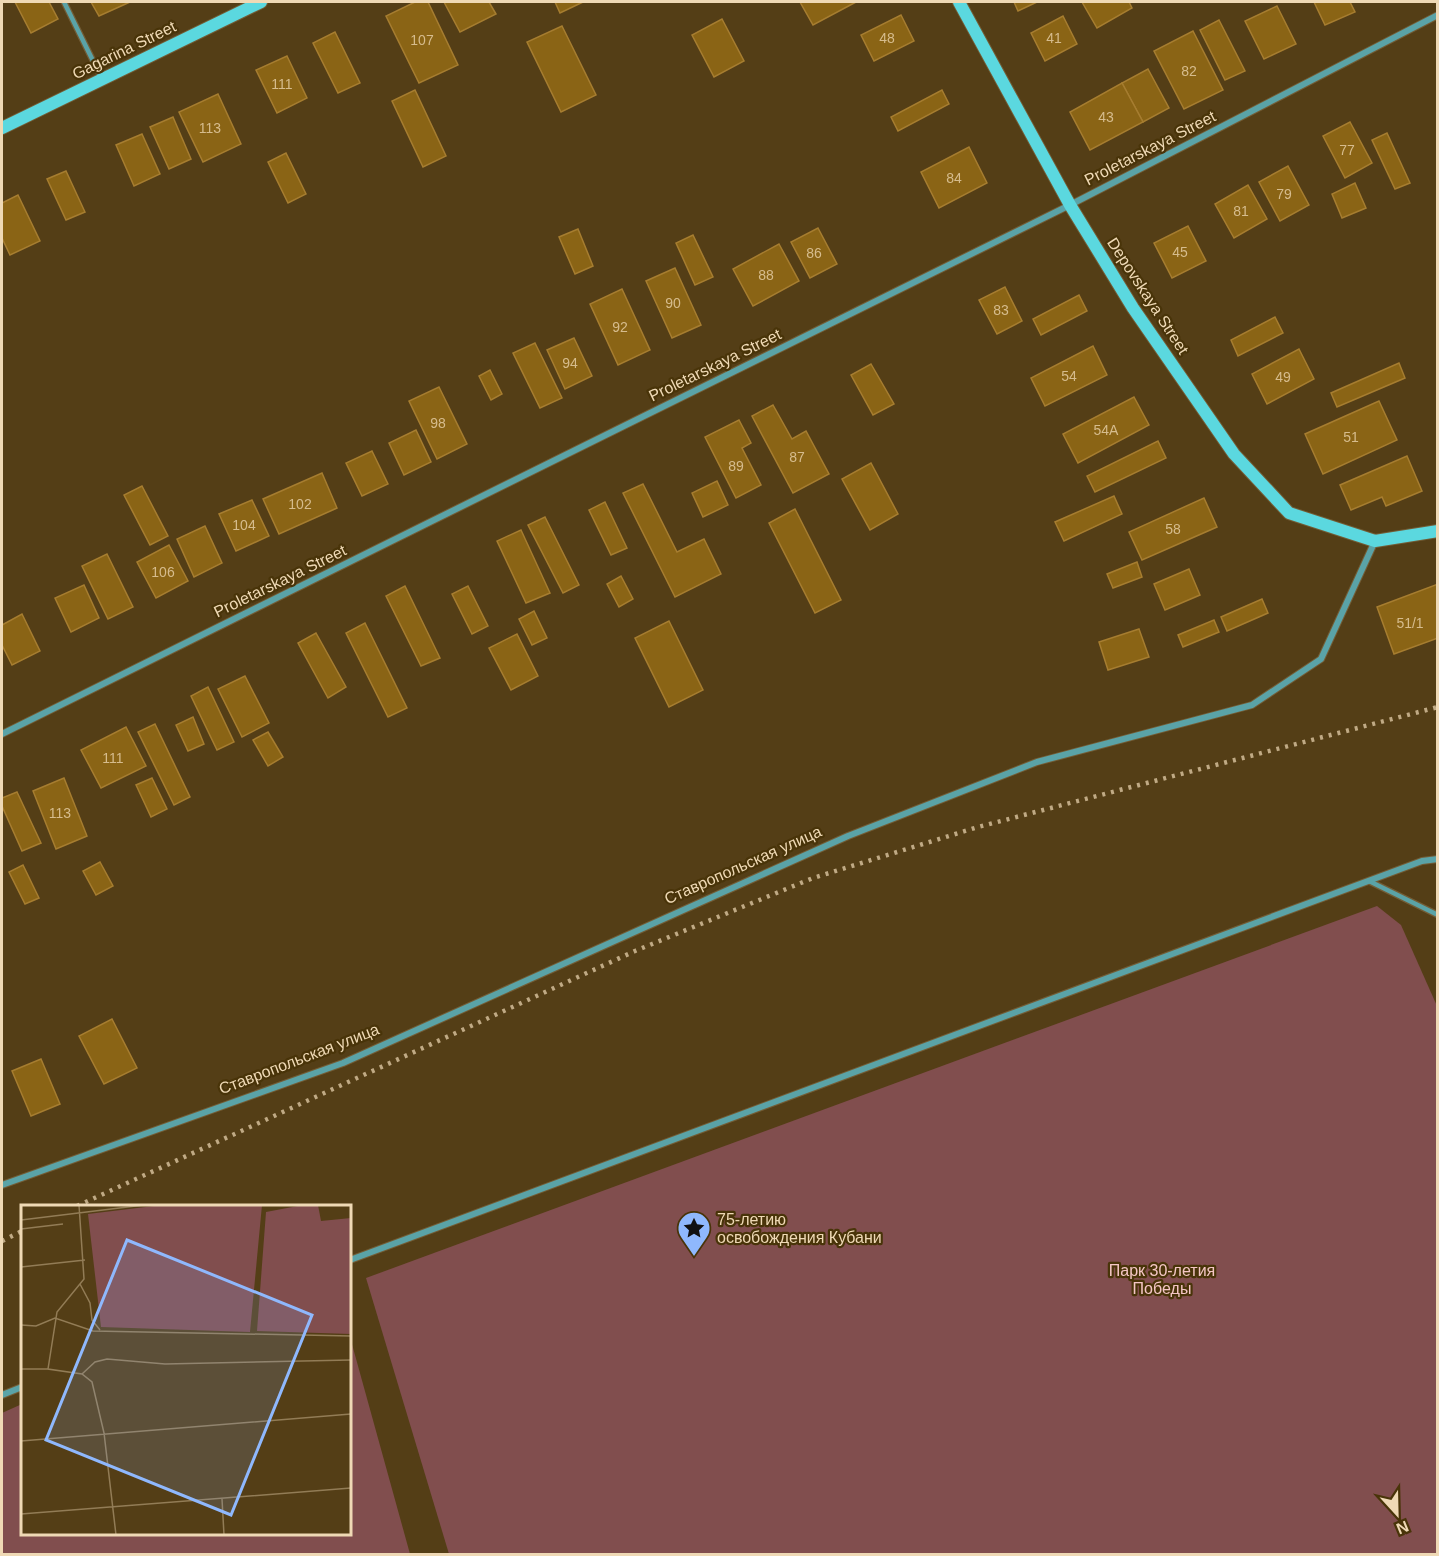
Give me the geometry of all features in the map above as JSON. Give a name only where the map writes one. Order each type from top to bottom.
[{"type":"main road","name":"Gagarina Street","points":[[2,128],[261,2]]},
{"type":"main road","name":"Depovskaya Street","points":[[959,2],[1070,205],[1133,308],[1234,454],[1289,513],[1375,540]]},
{"type":"main road","points":[[1375,540],[1437,531]]},
{"type":"street","name":"Proletarskaya Street","points":[[2,734],[1070,205],[1437,15]]},
{"type":"street","name":"Ставропольская улица","points":[[2,1185],[343,1063],[848,836],[1037,762],[1252,705],[1321,659],[1375,540]]},
{"type":"street","points":[[351,1260],[1422,861],[1437,859]]},
{"type":"street","points":[[2,1395],[21,1387]]},
{"type":"lane","points":[[64,2],[102,80]]},
{"type":"lane","points":[[1369,881],[1437,915]]},
{"type":"green space","name":"Парк 30-летия Победы","points":[[1377,906],[1401,925],[1437,1006],[1437,1554],[449,1554],[366,1278]]},
{"type":"green space","points":[[351,1341],[410,1554],[2,1554],[2,1413],[21,1404],[21,1535],[351,1535]]},
{"type":"building","points":[[15,2],[49,2],[58,19],[31,33]]},
{"type":"building","points":[[91,2],[130,2],[99,16]]},
{"type":"building","points":[[415,2],[428,2],[458,65],[419,83],[386,16]]},
{"type":"building","points":[[444,2],[489,2],[496,14],[460,32]]},
{"type":"building","points":[[555,2],[583,2],[560,13]]},
{"type":"building","points":[[800,2],[856,2],[813,25]]},
{"type":"building","points":[[1014,2],[1037,2],[1018,11]]},
{"type":"building","points":[[1082,2],[1129,2],[1132,8],[1097,28]]},
{"type":"building","points":[[1314,2],[1350,2],[1355,12],[1325,25]]},
{"type":"building","points":[[1277,6],[1296,44],[1264,59],[1245,21]]},
{"type":"building","points":[[901,15],[914,41],[874,61],[861,35]]},
{"type":"building","points":[[1063,16],[1077,44],[1045,61],[1031,33]]},
{"type":"building","points":[[722,19],[744,61],[714,77],[692,35]]},
{"type":"building","points":[[1219,20],[1245,71],[1225,80],[1200,30]]},
{"type":"building","points":[[562,26],[596,95],[561,112],[527,42]]},
{"type":"building","points":[[1193,31],[1223,90],[1184,109],[1154,51]]},
{"type":"building","points":[[335,32],[360,83],[338,93],[313,43]]},
{"type":"building","points":[[287,56],[307,98],[277,113],[256,70]]},
{"type":"building","points":[[1148,69],[1169,108],[1143,122],[1122,83]]},
{"type":"building","points":[[1122,83],[1143,122],[1090,150],[1070,112]]},
{"type":"building","points":[[415,90],[446,156],[423,167],[392,101]]},
{"type":"building","points":[[942,90],[949,104],[898,131],[891,117]]},
{"type":"building","points":[[218,94],[241,144],[203,162],[179,112]]},
{"type":"building","points":[[173,117],[191,159],[169,169],[150,127]]},
{"type":"building","points":[[1350,122],[1372,163],[1345,178],[1323,136]]},
{"type":"building","points":[[1387,133],[1410,183],[1395,189],[1372,140]]},
{"type":"building","points":[[142,134],[160,174],[134,186],[116,145]]},
{"type":"building","points":[[969,147],[987,183],[939,208],[921,172]]},
{"type":"building","points":[[286,153],[306,194],[288,203],[268,162]]},
{"type":"building","points":[[1288,166],[1309,205],[1280,221],[1259,182]]},
{"type":"building","points":[[66,171],[85,212],[66,220],[47,179]]},
{"type":"building","points":[[1355,183],[1366,208],[1342,218],[1332,194]]},
{"type":"building","points":[[1248,185],[1267,219],[1234,238],[1215,204]]},
{"type":"building","points":[[18,195],[40,241],[10,255],[2,238],[2,203]]},
{"type":"building","points":[[1188,226],[1206,261],[1172,278],[1154,243]]},
{"type":"building","points":[[818,228],[837,264],[810,278],[791,242]]},
{"type":"building","points":[[578,229],[593,266],[575,274],[559,237]]},
{"type":"building","points":[[693,235],[713,277],[695,285],[676,243]]},
{"type":"building","points":[[779,244],[799,281],[753,306],[733,269]]},
{"type":"building","points":[[675,268],[701,325],[672,338],[646,281]]},
{"type":"building","points":[[1005,287],[1022,321],[997,334],[979,300]]},
{"type":"building","points":[[622,289],[650,350],[618,365],[590,304]]},
{"type":"building","points":[[1079,295],[1087,311],[1041,335],[1033,319]]},
{"type":"building","points":[[1275,317],[1283,333],[1238,356],[1231,340]]},
{"type":"building","points":[[574,338],[592,376],[565,389],[547,350]]},
{"type":"building","points":[[535,343],[562,398],[540,408],[513,353]]},
{"type":"building","points":[[1093,346],[1107,375],[1045,406],[1031,378]]},
{"type":"building","points":[[1299,349],[1314,379],[1267,404],[1252,374]]},
{"type":"building","points":[[1399,363],[1405,378],[1337,407],[1331,393]]},
{"type":"building","points":[[871,364],[894,404],[873,415],[851,375]]},
{"type":"building","points":[[490,370],[502,394],[491,400],[479,376]]},
{"type":"building","points":[[439,387],[467,444],[437,459],[409,401]]},
{"type":"building","points":[[1134,397],[1149,425],[1078,463],[1063,434]]},
{"type":"building","points":[[1379,401],[1397,440],[1323,474],[1305,434]]},
{"type":"building","points":[[773,405],[792,439],[806,431],[829,474],[793,493],[752,416]]},
{"type":"building","points":[[739,420],[751,443],[742,448],[761,485],[736,498],[705,437]]},
{"type":"building","points":[[416,430],[431,462],[404,475],[389,443]]},
{"type":"building","points":[[1158,441],[1166,458],[1095,492],[1087,476]]},
{"type":"building","points":[[372,451],[388,484],[362,496],[346,463]]},
{"type":"building","points":[[1407,456],[1422,491],[1386,506],[1382,497],[1351,510],[1340,485]]},
{"type":"building","points":[[871,463],[898,514],[870,530],[842,479]]},
{"type":"building","points":[[322,473],[337,508],[279,534],[263,499]]},
{"type":"building","points":[[717,481],[728,505],[703,517],[692,493]]},
{"type":"building","points":[[643,484],[677,552],[704,539],[721,574],[675,597],[623,493]]},
{"type":"building","points":[[142,486],[168,536],[150,545],[124,495]]},
{"type":"building","points":[[1114,496],[1122,514],[1064,541],[1055,522]]},
{"type":"building","points":[[1204,498],[1217,527],[1142,560],[1129,532]]},
{"type":"building","points":[[252,500],[269,536],[236,551],[219,514]]},
{"type":"building","points":[[605,502],[627,548],[611,555],[589,510]]},
{"type":"building","points":[[795,509],[841,600],[815,613],[769,523]]},
{"type":"building","points":[[545,517],[579,585],[563,593],[528,525]]},
{"type":"building","points":[[205,526],[222,563],[194,577],[177,539]]},
{"type":"building","points":[[521,530],[550,593],[526,603],[497,541]]},
{"type":"building","points":[[169,545],[188,581],[156,598],[137,562]]},
{"type":"building","points":[[107,554],[133,607],[108,619],[82,566]]},
{"type":"building","points":[[1137,562],[1142,577],[1113,588],[1107,574]]},
{"type":"building","points":[[1189,569],[1200,595],[1165,610],[1154,584]]},
{"type":"building","points":[[621,576],[633,599],[619,607],[607,584]]},
{"type":"building","points":[[1438,584],[1438,638],[1394,654],[1377,607]]},
{"type":"building","points":[[84,585],[99,618],[71,632],[55,598]]},
{"type":"building","points":[[405,586],[440,658],[421,666],[386,596]]},
{"type":"building","points":[[468,586],[488,626],[472,634],[452,594]]},
{"type":"building","points":[[1262,599],[1268,613],[1227,631],[1221,617]]},
{"type":"building","points":[[534,611],[547,638],[532,645],[519,619]]},
{"type":"building","points":[[22,614],[40,651],[12,665],[2,645],[2,625]]},
{"type":"building","points":[[1214,620],[1219,632],[1183,647],[1178,635]]},
{"type":"building","points":[[669,621],[703,690],[669,707],[635,638]]},
{"type":"building","points":[[365,623],[407,708],[388,717],[346,633]]},
{"type":"building","points":[[1139,629],[1149,657],[1108,670],[1099,642]]},
{"type":"building","points":[[316,633],[346,687],[328,698],[298,643]]},
{"type":"building","points":[[517,634],[538,676],[511,690],[489,648]]},
{"type":"building","points":[[245,676],[269,723],[242,737],[218,689]]},
{"type":"building","points":[[208,687],[234,742],[217,750],[191,696]]},
{"type":"building","points":[[193,717],[204,744],[188,751],[176,725]]},
{"type":"building","points":[[155,724],[190,797],[174,805],[138,732]]},
{"type":"building","points":[[126,727],[146,766],[101,788],[81,750]]},
{"type":"building","points":[[268,732],[283,757],[268,766],[253,740]]},
{"type":"building","points":[[64,778],[87,836],[56,849],[33,791]]},
{"type":"building","points":[[152,778],[167,809],[151,817],[136,785]]},
{"type":"building","points":[[17,792],[41,843],[22,851],[2,806],[2,798]]},
{"type":"building","points":[[100,862],[113,886],[96,895],[83,871]]},
{"type":"building","points":[[23,865],[39,898],[25,904],[9,872]]},
{"type":"building","points":[[112,1019],[137,1068],[104,1084],[79,1036]]},
{"type":"building","points":[[41,1059],[60,1104],[31,1116],[12,1071]]},
{"type":"railway","points":[[79,1205],[635,951],[813,878],[978,827],[1438,707]]},
{"type":"railway","points":[[2,1241],[21,1232]]},
{"type":"place","name":"75-летию освобождения Кубани","points":[[694,1257]]}]
